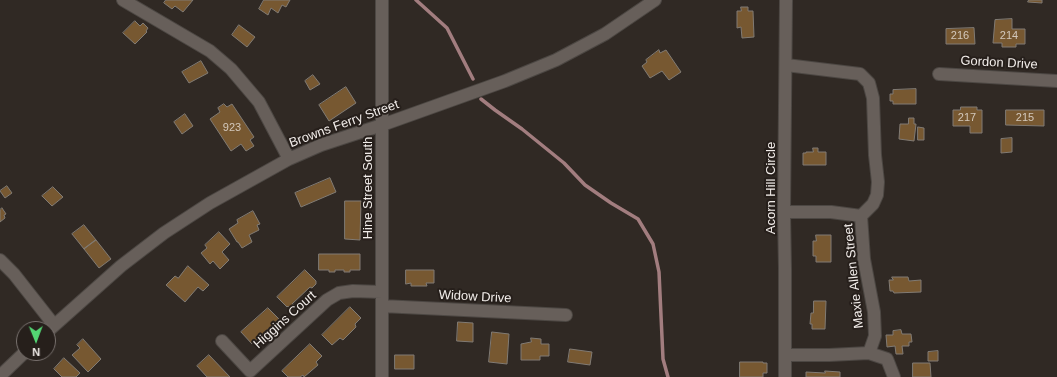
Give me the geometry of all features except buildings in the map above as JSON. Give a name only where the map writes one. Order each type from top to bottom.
[{"type":"street","points":[[123,0],[210,51],[231,69],[259,102],[290,158]]},
{"type":"street","name":"Hine Street South","points":[[382,0],[382,377]]},
{"type":"street","name":"Browns Ferry Street","points":[[56,324],[121,266],[164,233],[210,203],[290,158],[321,145],[505,81],[556,60],[605,34],[655,0]]},
{"type":"street","name":"Acorn Hill Circle","points":[[785,377],[784,212],[786,0]]},
{"type":"street","name":"Maxie Allen Street","points":[[786,65],[860,74],[869,83],[873,98],[875,155],[878,182],[877,195],[873,204],[861,216],[864,259],[874,312],[875,336],[869,353]]},
{"type":"street","name":"Gordon Drive","points":[[939,74],[1057,81]]},
{"type":"street","points":[[784,212],[831,212],[861,216]]},
{"type":"street","points":[[0,260],[14,274],[46,321]]},
{"type":"street","name":"Higgins Court","points":[[222,341],[250,371],[327,300],[339,293],[353,291],[382,292]]},
{"type":"street","name":"Widow Drive","points":[[382,306],[566,315]]},
{"type":"street","points":[[785,355],[869,353],[887,359],[894,377]]},
{"type":"street","points":[[0,376],[16,361]]},
{"type":"waterway","points":[[416,0],[447,28],[473,79]]},
{"type":"waterway","points":[[481,99],[522,129],[564,163],[585,185],[638,219],[653,244],[659,272],[663,359],[668,377]]}]
